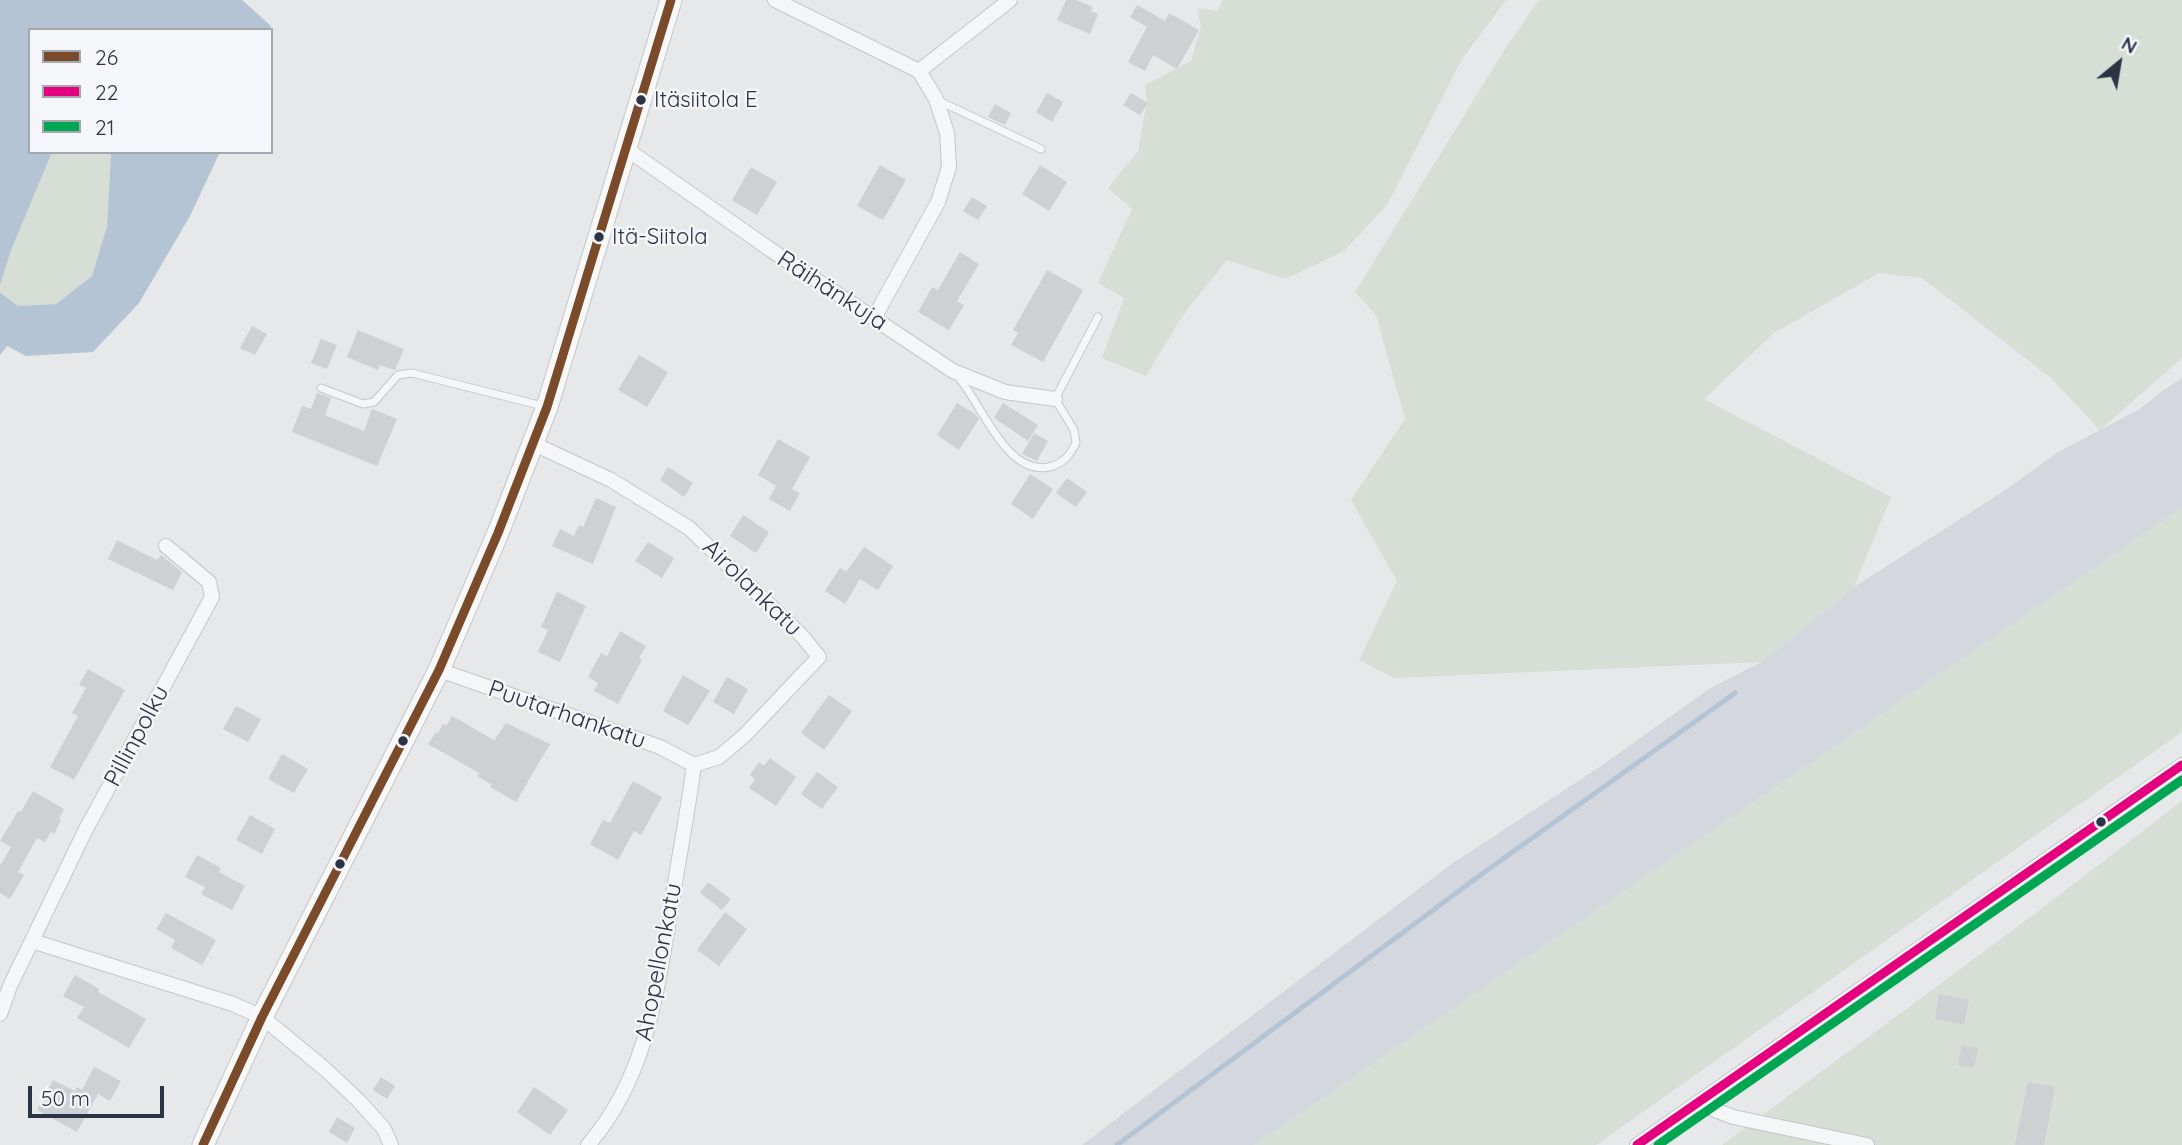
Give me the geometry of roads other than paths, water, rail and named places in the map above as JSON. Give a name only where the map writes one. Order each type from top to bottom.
[{"type":"street","points":[[204,1145],[262,1017],[439,670],[534,444],[671,0]]},
{"type":"street","points":[[775,0],[919,71],[936,99],[947,132],[949,167],[938,202],[874,318]]},
{"type":"street","points":[[919,71],[1010,0]]},
{"type":"street","name":"Räihänkuja","points":[[625,148],[771,250],[953,371],[1005,392],[1055,399]]},
{"type":"street","name":"Airolankatu","points":[[534,444],[611,480],[689,528],[803,637],[819,657],[737,742],[719,757],[694,765]]},
{"type":"street","name":"Pillinpolku","points":[[0,1014],[9,986],[86,829],[212,597],[209,582],[166,546]]},
{"type":"street","name":"Puutarhankatu","points":[[439,670],[660,747],[694,765]]},
{"type":"street","name":"Ahopellonkatu","points":[[588,1145],[620,1102],[635,1070],[650,1019],[687,819],[694,765]]},
{"type":"street","points":[[1637,1145],[2182,765]]},
{"type":"street","points":[[32,941],[233,1004],[262,1017],[359,1101],[384,1129],[391,1145]]},
{"type":"street","points":[[1697,1103],[1733,1117],[1867,1145]]},
{"type":"lane","points":[[936,99],[1041,149]]},
{"type":"lane","points":[[953,371],[985,415],[999,441],[1023,464],[1038,469],[1052,467],[1063,462],[1076,443],[1074,430],[1055,399],[1098,317]]},
{"type":"lane","points":[[321,388],[363,404],[374,402],[398,375],[412,373],[547,407]]},
{"type":"water","points":[[0,0],[242,0],[271,26],[28,28],[28,154],[51,154],[11,250],[0,285]]},
{"type":"water","points":[[111,154],[219,154],[190,216],[139,303],[93,352],[26,356],[7,346],[0,355],[0,292],[18,306],[56,304],[92,276],[107,226]]},
{"type":"waterway","points":[[1117,1145],[1479,876],[1735,693]]},
{"type":"place","name":"Itäsiitola E","points":[[641,100]]},
{"type":"place","name":"Itä-Siitola","points":[[599,237]]}]
